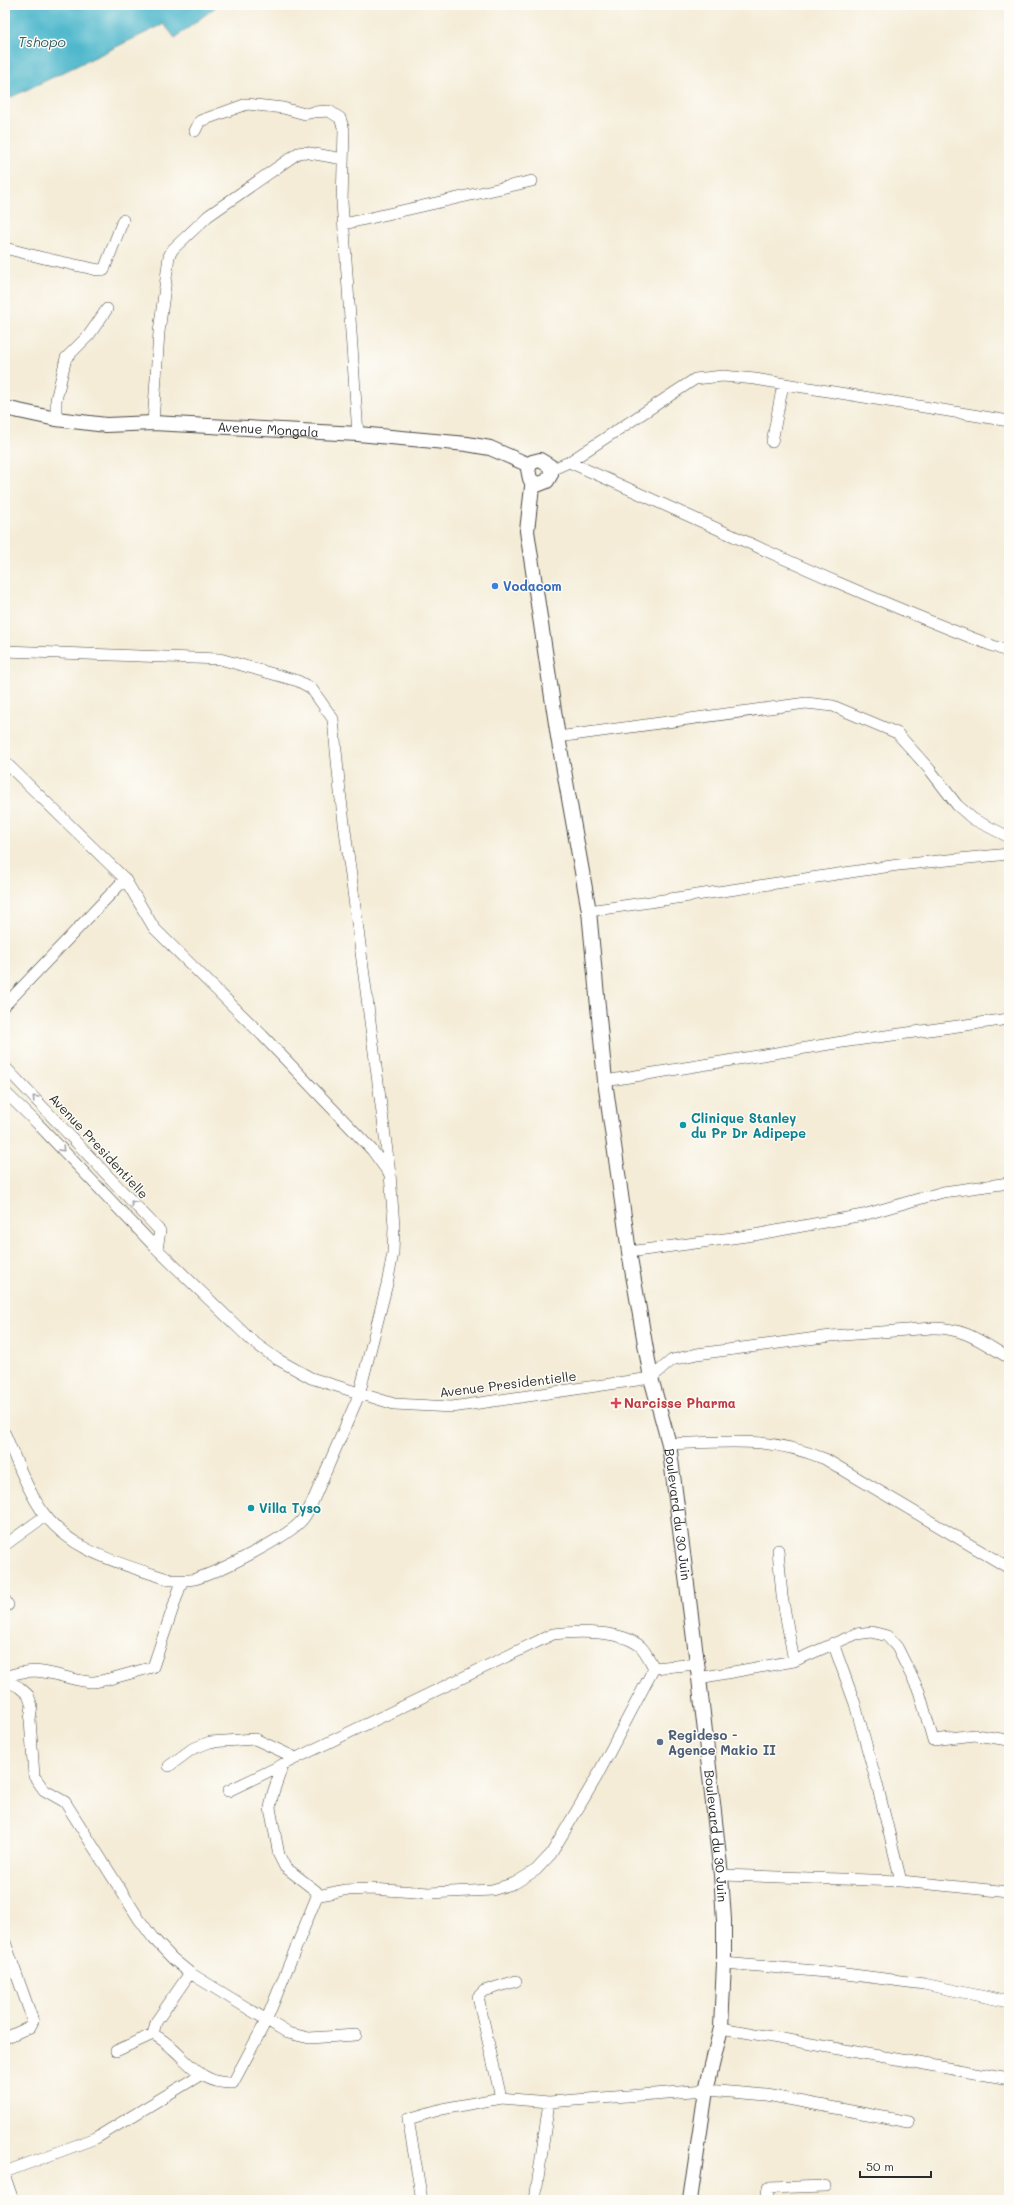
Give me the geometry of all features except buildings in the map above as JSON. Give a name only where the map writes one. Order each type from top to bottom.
[{"type":"street","points":[[195,131],[200,121],[247,104],[283,108],[305,114],[329,111],[340,118],[344,130],[342,202],[358,434]]},
{"type":"street","points":[[153,423],[159,332],[169,256],[173,249],[208,216],[298,153],[304,152],[343,159]]},
{"type":"street","points":[[344,224],[532,181]]},
{"type":"street","points":[[5,248],[41,258],[83,266],[94,271],[104,270],[123,220]]},
{"type":"street","points":[[56,419],[56,400],[66,358],[89,335],[107,309]]},
{"type":"street","points":[[532,487],[547,481],[551,470],[569,462],[695,379],[723,376],[755,379],[1009,421]]},
{"type":"street","points":[[772,442],[783,384]]},
{"type":"street","name":"Avenue Mongala","points":[[5,408],[56,419],[106,425],[153,423],[358,434],[468,444],[490,448],[529,465]]},
{"type":"street","points":[[529,465],[540,460],[547,463],[551,470]]},
{"type":"street","points":[[569,462],[780,558],[1009,652]]},
{"type":"street","name":"Boulevard du 30 Juin","points":[[529,465],[528,476],[535,483],[532,487],[527,531],[558,737],[589,911],[605,1080],[629,1252],[651,1378],[669,1444],[698,1671],[721,1875],[724,1963],[721,2028],[706,2090],[690,2200]]},
{"type":"street","points":[[5,651],[220,659],[298,681],[312,688],[328,710],[333,720],[340,792],[390,1174],[394,1226],[393,1253],[359,1395],[312,1503],[302,1520],[291,1530],[247,1556],[195,1579],[182,1581],[170,1580],[99,1556],[82,1547],[45,1516],[36,1503],[5,1434]]},
{"type":"street","points":[[558,737],[806,703],[833,706],[896,733],[930,770],[957,805],[973,819],[1009,836]]},
{"type":"street","points":[[5,762],[125,879],[154,928],[262,1035],[372,1150],[390,1174]]},
{"type":"street","points":[[589,911],[898,865],[1000,853],[1009,854]]},
{"type":"street","points":[[5,1005],[125,879]]},
{"type":"street","points":[[605,1080],[842,1042],[1009,1019]]},
{"type":"street","name":"Avenue Presidentielle","points":[[5,1067],[160,1231],[156,1250]]},
{"type":"street","name":"Avenue Presidentielle","points":[[5,1092],[38,1124],[156,1250],[252,1341],[277,1359],[311,1378],[359,1395],[394,1404],[452,1407],[651,1378]]},
{"type":"street","points":[[38,1124],[51,1115]]},
{"type":"street","points":[[629,1252],[754,1235],[863,1214],[943,1192],[1009,1183]]},
{"type":"street","points":[[651,1378],[672,1360],[697,1354],[832,1336],[947,1327],[963,1331],[1009,1358]]},
{"type":"street","points":[[669,1444],[750,1441],[777,1444],[801,1449],[825,1459],[1009,1568]]},
{"type":"street","points":[[5,1545],[45,1516]]},
{"type":"street","points":[[778,1550],[782,1596],[794,1661]]},
{"type":"street","points":[[5,1677],[19,1672],[40,1670],[91,1682],[153,1667],[182,1581]]},
{"type":"street","points":[[228,1792],[553,1634],[568,1632],[623,1636],[642,1648],[654,1668]]},
{"type":"street","points":[[654,1668],[698,1671],[794,1661],[856,1634],[872,1632],[887,1636],[897,1647],[919,1691],[933,1740],[975,1734],[1009,1740]]},
{"type":"street","points":[[833,1643],[855,1704],[901,1881]]},
{"type":"street","points":[[317,1896],[344,1890],[372,1889],[429,1893],[492,1890],[515,1883],[536,1870],[551,1854],[592,1784],[654,1668]]},
{"type":"street","points":[[5,1680],[19,1687],[28,1695],[32,1706],[30,1719],[34,1776],[44,1790],[65,1802],[153,1938],[173,1960],[190,1973],[266,2021],[288,2033],[309,2038],[356,2035]]},
{"type":"street","points":[[169,1766],[192,1749],[210,1742],[259,1740],[296,1758]]},
{"type":"street","points":[[153,2034],[172,2047],[200,2075],[220,2083],[234,2083],[266,2021],[317,1896],[316,1891],[285,1867],[280,1855],[270,1808],[273,1793],[283,1764]]},
{"type":"street","points":[[721,1875],[901,1881],[1009,1892]]},
{"type":"street","points":[[5,1942],[33,2021],[30,2027],[5,2038]]},
{"type":"street","points":[[724,1963],[924,1984],[1009,2002]]},
{"type":"street","points":[[153,2034],[156,2022],[190,1973]]},
{"type":"street","points":[[501,2098],[478,1997],[484,1991],[516,1981]]},
{"type":"street","points":[[721,2028],[1009,2079]]},
{"type":"street","points":[[116,2051],[153,2034]]},
{"type":"street","points":[[5,2172],[96,2138],[200,2075]]},
{"type":"street","points":[[422,2200],[408,2119],[442,2109],[501,2098],[549,2102],[706,2090],[767,2095],[909,2122]]},
{"type":"street","points":[[535,2200],[549,2102]]},
{"type":"street","points":[[5,2177],[13,2200]]},
{"type":"street","points":[[766,2200],[768,2188],[826,2186]]},
{"type":"water","name":"Tshopo","points":[[5,5],[218,5],[175,38],[164,24],[5,100]]},
{"type":"place","name":"Vodacom","points":[[495,586]]},
{"type":"place","name":"Clinique Stanley du Pr Dr Adipepe","points":[[683,1125]]},
{"type":"place","name":"Narcisse Pharma","points":[[616,1403]]},
{"type":"place","name":"Villa Tyso","points":[[251,1508]]},
{"type":"place","name":"Regideso - Agence Makio II","points":[[660,1742]]}]
